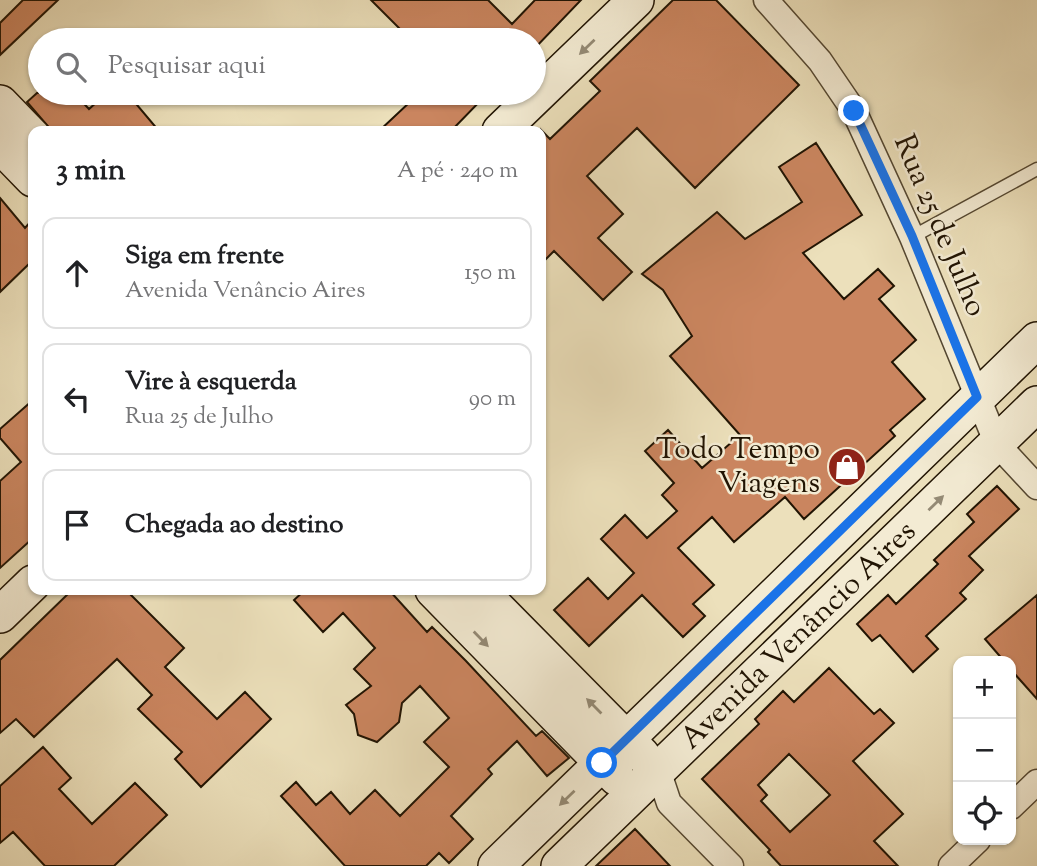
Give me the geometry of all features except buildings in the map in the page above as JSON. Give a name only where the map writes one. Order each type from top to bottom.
[{"type":"main road","points":[[546,87],[636,0]]},
{"type":"main road","points":[[0,103],[28,132]]},
{"type":"main road","points":[[505,126],[527,105]]},
{"type":"main road","points":[[0,145],[28,174]]},
{"type":"main road","name":"Avenida Venâncio Aires","points":[[496,866],[1037,340]]},
{"type":"main road","name":"Avenida Venâncio Aires","points":[[559,866],[654,791],[763,671],[1037,404]]},
{"type":"main road","points":[[0,615],[28,588]]},
{"type":"main road","points":[[438,595],[602,763],[654,791]]},
{"type":"main road","points":[[484,595],[626,739],[654,791]]},
{"type":"main road","points":[[730,638],[763,671]]},
{"type":"street","name":"Rua 25 de Julho","points":[[766,0],[820,61],[854,111],[912,236],[997,444],[1037,487]]},
{"type":"street","points":[[1016,802],[1037,782]]},
{"type":"street","points":[[654,791],[731,866]]},
{"type":"street","points":[[951,866],[973,845]]},
{"type":"lane","points":[[912,236],[1037,169]]},
{"type":"place","name":"Todo Tempo Viagens","points":[[847,467]]},
{"type":"route","points":[[602,763],[977,397],[912,236],[854,111]]}]
